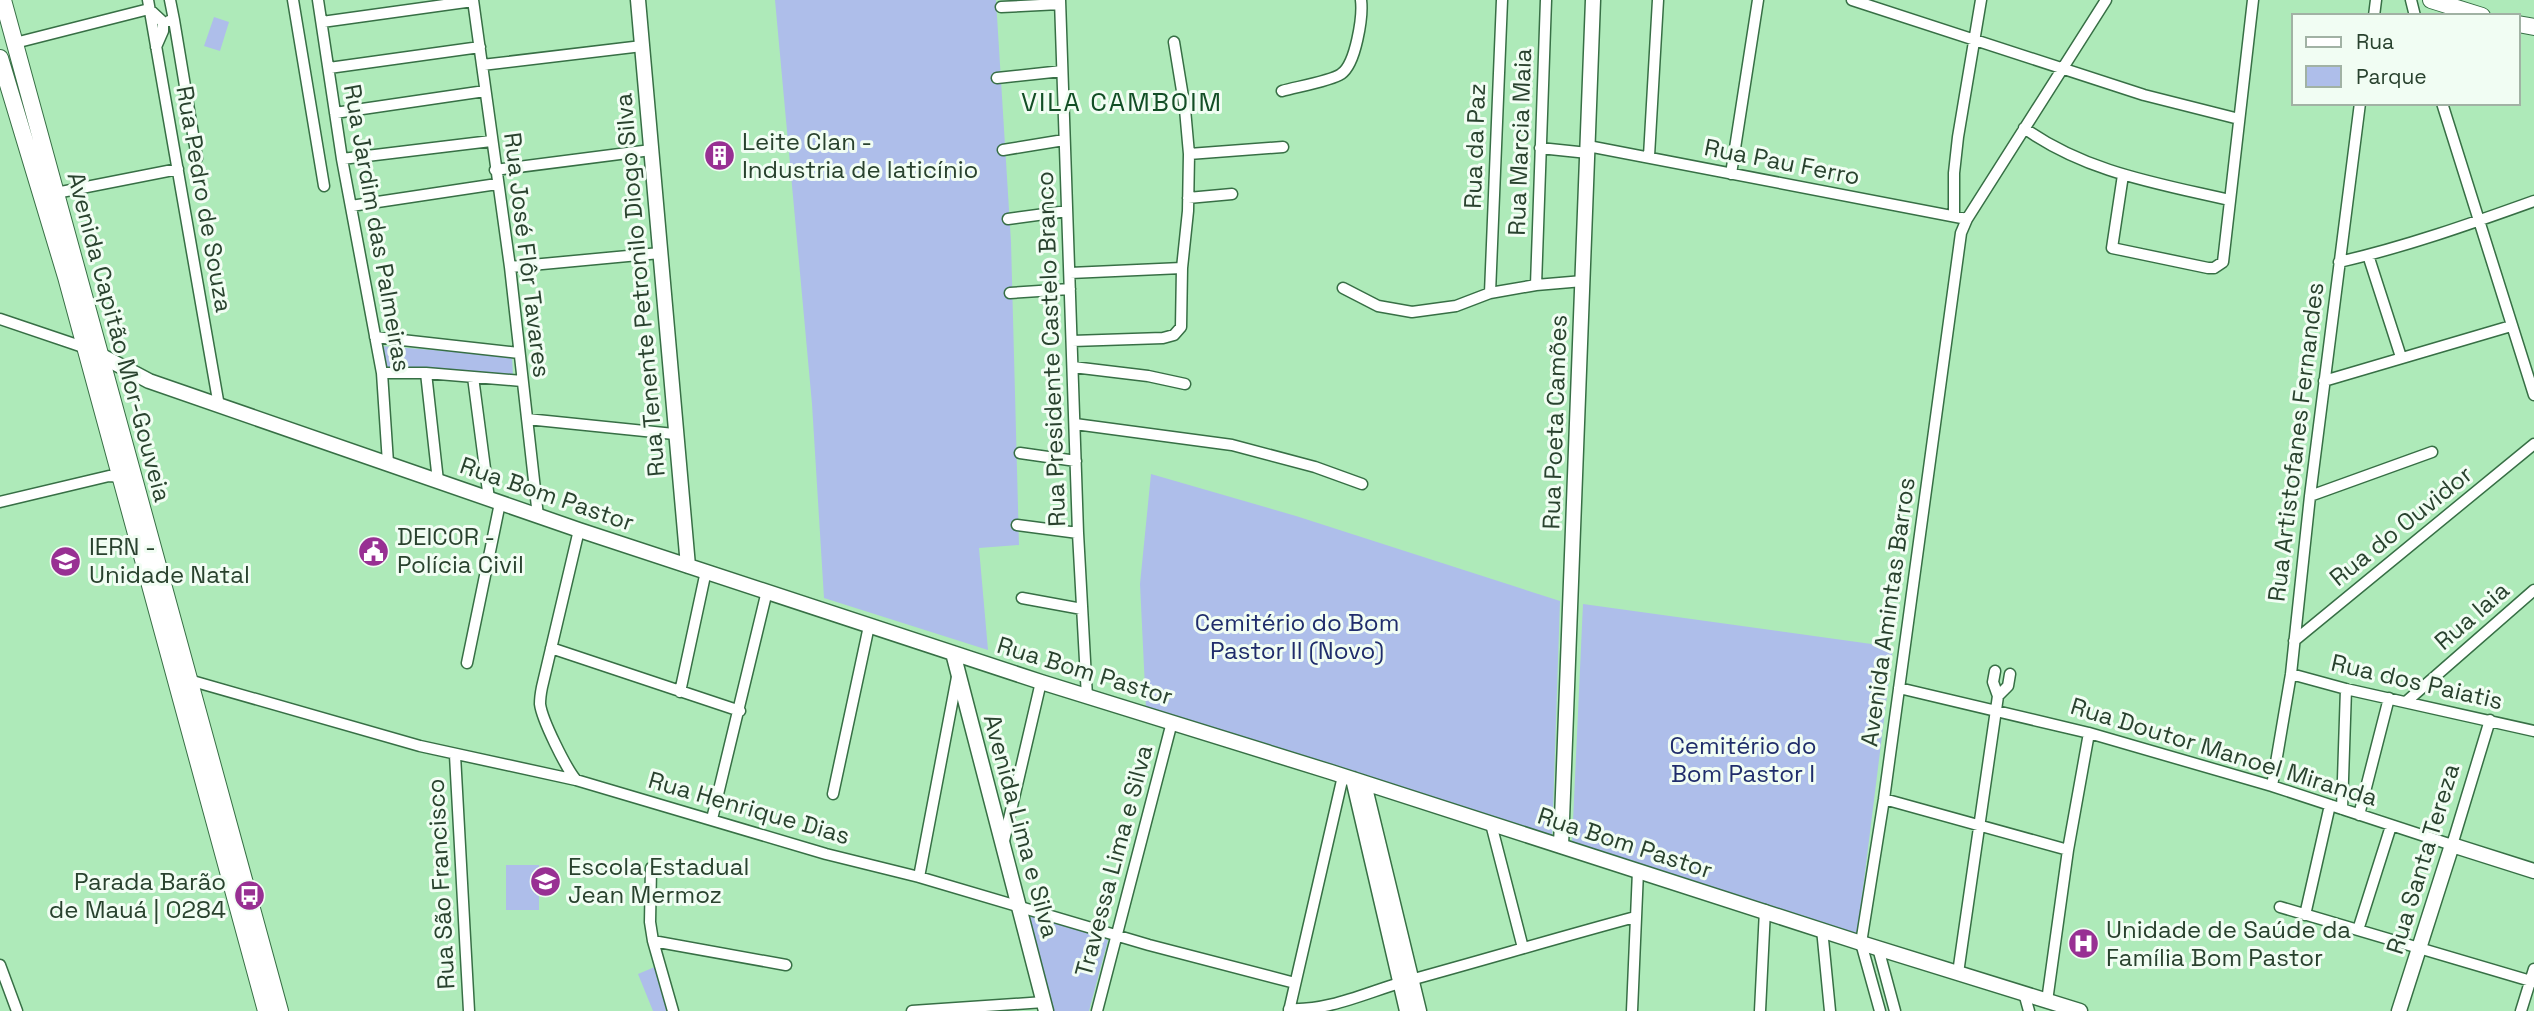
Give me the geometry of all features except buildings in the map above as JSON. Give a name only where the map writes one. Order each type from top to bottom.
[{"type":"main road","name":"Avenida Capitão Mor-Gouveia","points":[[4,0],[56,193],[122,477],[189,680],[280,1011]]},
{"type":"main road","name":"Rua Tenente Petronilo Diogo Silva","points":[[638,0],[660,253],[679,408],[674,433],[688,566]]},
{"type":"main road","name":"Rua Poeta Camões","points":[[1561,846],[1593,0]]},
{"type":"main road","points":[[2431,0],[2476,14]]},
{"type":"main road","name":"Avenida Capitão Mor-Gouveia","points":[[0,58],[93,352],[160,595],[266,1011]]},
{"type":"main road","name":"Rua Bom Pastor","points":[[93,352],[134,375],[579,530],[1041,682],[2080,1011]]},
{"type":"main road","name":"Avenida Lima e Silva","points":[[953,653],[1045,1007]]},
{"type":"main road","points":[[1354,779],[1368,822],[1405,982],[1407,1011]]},
{"type":"main road","name":"Rua Doutor Manoel Miranda","points":[[2452,845],[2534,871]]},
{"type":"main road","name":"Rua Santa Tereza","points":[[2399,1011],[2452,845]]},
{"type":"main road","points":[[1405,982],[1419,1011]]},
{"type":"street","points":[[170,0],[168,21],[197,158]]},
{"type":"street","points":[[293,0],[324,186]]},
{"type":"street","name":"Rua Jardim das Palmeiras","points":[[318,0],[342,159],[382,373],[388,463]]},
{"type":"street","points":[[322,22],[473,0]]},
{"type":"street","name":"Rua José Flôr Tavares","points":[[473,0],[510,267],[538,516]]},
{"type":"street","points":[[1282,91],[1341,74],[1349,64],[1359,30],[1361,0]]},
{"type":"street","name":"Rua da Paz","points":[[1490,293],[1502,0]]},
{"type":"street","name":"Rua Marcia Maia","points":[[1536,285],[1546,0]]},
{"type":"street","points":[[1649,156],[1658,0]]},
{"type":"street","points":[[1731,174],[1758,0]]},
{"type":"street","points":[[1954,216],[1954,173],[1981,0]]},
{"type":"street","name":"Avenida Amintas Barros","points":[[1880,1011],[1861,943],[1884,799],[1961,233],[2106,0]]},
{"type":"street","points":[[2123,175],[2112,248],[2208,268],[2219,265],[2224,257],[2253,0]]},
{"type":"street","points":[[1857,1],[2144,95],[2239,119]]},
{"type":"street","points":[[1001,7],[1060,2]]},
{"type":"street","name":"Rua Presidente Castelo Branco","points":[[1060,2],[1078,533],[1087,696]]},
{"type":"street","points":[[15,43],[149,5],[168,21]]},
{"type":"street","name":"Rua Pedro de Souza","points":[[149,5],[219,406]]},
{"type":"street","points":[[156,47],[168,21]]},
{"type":"street","points":[[1072,341],[1163,338],[1174,335],[1181,327],[1189,154],[1174,42]]},
{"type":"street","points":[[482,65],[642,46]]},
{"type":"street","points":[[329,68],[480,47]]},
{"type":"street","points":[[997,78],[1062,71]]},
{"type":"street","points":[[335,113],[485,91]]},
{"type":"street","name":"Rua Artistofanes Fernandes","points":[[2272,786],[2291,674],[2310,496],[2360,105]]},
{"type":"street","points":[[2443,105],[2534,395]]},
{"type":"street","points":[[2024,128],[2069,156],[2123,175],[2229,200]]},
{"type":"street","points":[[342,159],[491,141]]},
{"type":"street","points":[[1003,150],[1064,141]]},
{"type":"street","points":[[1189,154],[1283,147]]},
{"type":"street","name":"Rua Pau Ferro","points":[[1540,148],[1649,156],[1968,219]]},
{"type":"street","points":[[495,170],[651,149]]},
{"type":"street","points":[[56,193],[178,169]]},
{"type":"street","points":[[351,206],[497,184]]},
{"type":"street","points":[[1188,198],[1232,194]]},
{"type":"street","points":[[2339,262],[2534,201]]},
{"type":"street","points":[[1008,219],[1067,211]]},
{"type":"street","points":[[510,267],[660,253]]},
{"type":"street","points":[[2368,255],[2401,358]]},
{"type":"street","points":[[1070,272],[1182,268]]},
{"type":"street","points":[[1343,288],[1378,306],[1412,312],[1464,304],[1490,293],[1583,281]]},
{"type":"street","points":[[1010,293],[1070,289]]},
{"type":"street","points":[[0,319],[93,352]]},
{"type":"street","points":[[2324,382],[2511,326]]},
{"type":"street","points":[[375,337],[519,353]]},
{"type":"street","points":[[1073,367],[1148,376],[1185,384]]},
{"type":"street","points":[[382,373],[426,373],[522,381]]},
{"type":"street","points":[[426,373],[438,481]]},
{"type":"street","points":[[467,663],[495,501],[473,377]]},
{"type":"street","points":[[527,419],[674,433]]},
{"type":"street","points":[[1075,424],[1232,445],[1315,467],[1363,484]]},
{"type":"street","name":"Rua do Ouvidor","points":[[2294,641],[2534,444]]},
{"type":"street","points":[[2310,496],[2432,452]]},
{"type":"street","points":[[1020,453],[1076,461]]},
{"type":"street","points":[[0,502],[109,476],[122,477]]},
{"type":"street","points":[[1017,525],[1078,533]]},
{"type":"street","points":[[576,780],[568,770],[540,703],[579,530]]},
{"type":"street","points":[[680,692],[706,571]]},
{"type":"street","name":"Rua Iaia","points":[[2407,701],[2534,590]]},
{"type":"street","points":[[712,819],[767,591]]},
{"type":"street","points":[[1022,598],[1082,609]]},
{"type":"street","points":[[833,794],[869,626]]},
{"type":"street","points":[[551,648],[740,711]]},
{"type":"street","points":[[1995,671],[1993,682],[1998,696]]},
{"type":"street","points":[[919,877],[958,674]]},
{"type":"street","points":[[1958,973],[1994,710],[1998,696],[2008,686],[2010,674]]},
{"type":"street","name":"Rua dos Paiatis","points":[[2291,674],[2534,731]]},
{"type":"street","name":"Rua Henrique Dias","points":[[189,680],[455,755],[576,780],[826,854],[919,877],[1295,983]]},
{"type":"street","points":[[1003,848],[1041,682]]},
{"type":"street","name":"Rua Doutor Manoel Miranda","points":[[1899,688],[2089,733],[2272,786],[2452,845]]},
{"type":"street","points":[[2342,809],[2346,689]]},
{"type":"street","points":[[2359,815],[2389,698]]},
{"type":"street","name":"Rua Santa Tereza","points":[[2452,845],[2490,720]]},
{"type":"street","name":"Travessa Lima e Silva","points":[[1097,1011],[1172,722]]},
{"type":"street","points":[[2047,1001],[2068,850],[2089,733]]},
{"type":"street","name":"Rua São Francisco","points":[[455,755],[469,1011]]},
{"type":"street","points":[[1354,779],[1289,1010],[1340,1002],[1634,917]]},
{"type":"street","points":[[1884,799],[2068,850]]},
{"type":"street","points":[[2305,915],[2330,805]]},
{"type":"street","points":[[1491,824],[1523,948]]},
{"type":"street","points":[[2358,930],[2391,826]]},
{"type":"street","points":[[651,869],[653,941],[673,1011]]},
{"type":"street","points":[[1632,1011],[1638,871]]},
{"type":"street","points":[[2280,907],[2532,982]]},
{"type":"street","points":[[1760,1011],[1765,910]]},
{"type":"street","points":[[1822,929],[1829,1011]]},
{"type":"street","points":[[653,941],[786,965]]},
{"type":"street","points":[[1878,948],[1895,1011]]},
{"type":"street","points":[[0,965],[17,1011]]},
{"type":"street","points":[[2521,1011],[2534,969]]},
{"type":"street","points":[[2024,993],[2029,1011]]},
{"type":"street","points":[[912,1011],[1045,1007]]},
{"type":"green space","points":[[775,0],[996,0],[1011,242],[1019,545],[979,548],[988,650],[824,598],[812,404]]},
{"type":"green space","points":[[214,17],[229,22],[220,51],[204,46]]},
{"type":"green space","points":[[380,346],[512,356],[513,376],[384,367]]},
{"type":"green space","name":"Cemitério do Bom Pastor II (Novo)","points":[[1151,474],[1296,516],[1560,601],[1552,840],[1146,709],[1140,584]]},
{"type":"green space","name":"Cemitério do Bom Pastor I","points":[[1583,604],[1893,647],[1857,937],[1572,843]]},
{"type":"green space","points":[[506,865],[539,865],[539,910],[506,910]]},
{"type":"green space","points":[[1027,913],[1108,940],[1089,1011],[1053,1011]]},
{"type":"green space","points":[[657,966],[670,1011],[653,1011],[638,974]]},
{"type":"place","name":"Leite Clan - Industria de laticínio","points":[[719,156]]},
{"type":"place","name":"DEICOR - Polícia Civil","points":[[374,551]]},
{"type":"place","name":"IERN - Unidade Natal","points":[[66,561]]},
{"type":"place","name":"Escola Estadual Jean Mermoz","points":[[545,881]]},
{"type":"place","name":"Parada Barão de Mauá | O284","points":[[249,896]]},
{"type":"place","name":"Unidade de Saúde da Família Bom Pastor","points":[[2083,944]]},
{"type":"district","name":"VILA CAMBOIM","points":[[1122,102]]}]
